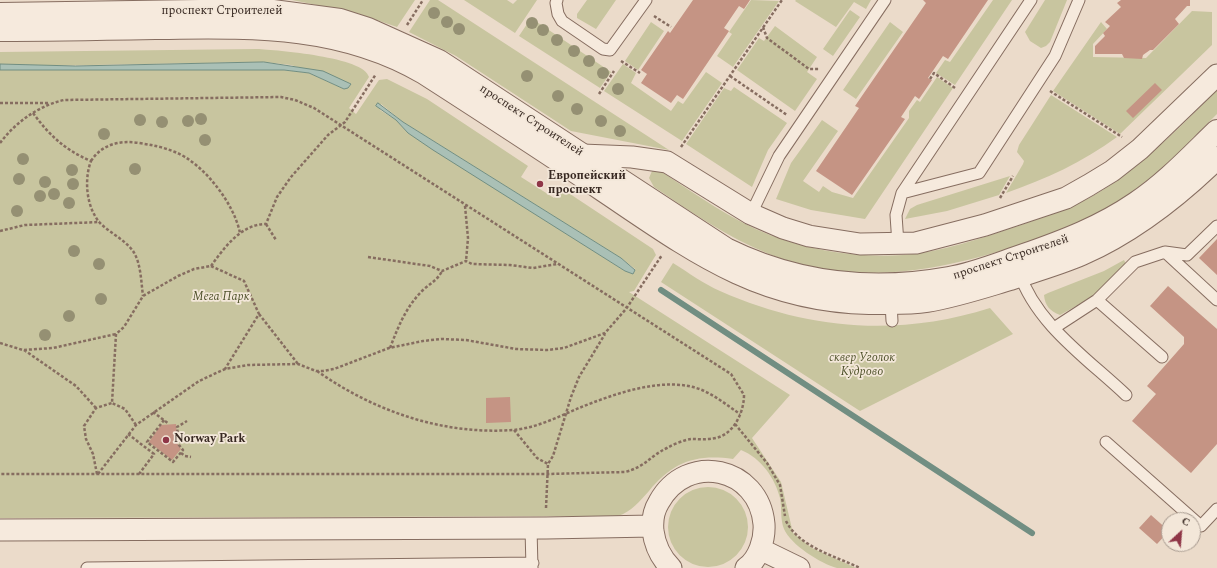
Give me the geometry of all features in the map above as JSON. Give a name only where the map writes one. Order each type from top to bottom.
[{"type":"street","name":"проспект Строителей","points":[[0,14],[266,10],[300,13],[340,20],[389,38],[439,61],[710,240],[744,258],[789,274],[838,283],[896,285],[950,278],[1080,255],[1130,229],[1173,198],[1217,158]]},
{"type":"street","name":"проспект Строителей","points":[[0,30],[205,27],[277,29],[336,38],[362,44],[407,63],[424,73],[700,255],[722,267],[755,282],[796,294],[816,299],[858,303],[892,312],[926,301],[960,294],[1017,267],[1064,241],[1094,228],[1137,203],[1185,163],[1217,131]]},
{"type":"street","points":[[582,155],[632,156],[667,162],[751,214],[783,228],[829,240],[860,244],[916,243],[985,225],[1072,194],[1112,171],[1140,149],[1217,75]]},
{"type":"street","points":[[671,568],[663,560],[655,544],[652,526],[656,508],[664,492],[677,480],[694,473],[711,471],[723,473],[744,484],[756,497],[763,514],[764,531],[760,549],[746,568]]},
{"type":"street","points":[[0,530],[538,528],[652,526]]},
{"type":"street","points":[[760,549],[799,568]]},
{"type":"lane","points":[[557,0],[556,3],[558,14],[562,21],[603,49],[610,50],[646,0]]},
{"type":"lane","points":[[751,214],[779,156],[885,0]]},
{"type":"lane","points":[[898,244],[896,215],[902,193],[1031,0]]},
{"type":"lane","points":[[902,193],[978,173],[1055,56],[1079,0]]},
{"type":"lane","points":[[1054,328],[1097,300],[1135,262],[1165,252],[1187,255],[1217,226]]},
{"type":"lane","points":[[1165,252],[1217,300]]},
{"type":"lane","points":[[1017,267],[1027,292],[1038,311],[1054,328],[1126,395]]},
{"type":"lane","points":[[1097,300],[1162,357]]},
{"type":"lane","points":[[1106,442],[1201,526],[1217,509]]},
{"type":"lane","points":[[87,568],[532,565],[538,528]]},
{"type":"path","points":[[404,30],[423,0]]},
{"type":"path","points":[[681,147],[782,0]]},
{"type":"path","points":[[653,15],[671,27]]},
{"type":"path","points":[[763,27],[767,38],[809,69],[825,68]]},
{"type":"path","points":[[621,61],[640,73]]},
{"type":"path","points":[[599,94],[614,71]]},
{"type":"path","points":[[930,79],[934,73],[955,88]]},
{"type":"path","points":[[730,76],[801,124]]},
{"type":"path","points":[[266,224],[277,197],[291,177],[317,147],[345,122],[373,78]]},
{"type":"path","points":[[1048,91],[1125,139]]},
{"type":"path","points":[[0,103],[50,103],[72,100],[281,97],[295,100],[314,108],[626,309],[731,374],[744,395],[744,403],[740,414],[735,424],[726,434],[717,438],[690,440],[666,448],[637,469],[614,473],[0,474]]},
{"type":"path","points":[[0,144],[17,124],[50,103]]},
{"type":"path","points":[[33,113],[58,142],[72,153],[91,161]]},
{"type":"path","points":[[143,296],[140,267],[133,252],[122,239],[100,222],[91,205],[87,190],[88,170],[91,161],[103,148],[113,144],[130,142],[154,145],[176,152],[191,161],[214,183],[231,209],[240,233]]},
{"type":"path","points":[[998,203],[1013,176]]},
{"type":"path","points":[[465,206],[468,238],[466,261]]},
{"type":"path","points":[[0,231],[26,225],[100,222]]},
{"type":"path","points":[[211,266],[222,250],[240,233],[258,224],[266,224]]},
{"type":"path","points":[[266,224],[276,240]]},
{"type":"path","points":[[538,528],[548,464],[553,456],[578,377],[605,334],[626,309],[664,251]]},
{"type":"path","points":[[368,257],[430,266],[442,271]]},
{"type":"path","points":[[389,348],[400,322],[410,306],[422,291],[440,276],[442,271],[466,261],[472,264],[510,265],[533,268],[557,264]]},
{"type":"path","points":[[23,350],[53,348],[116,334],[124,327],[143,296],[178,276],[194,269],[211,266],[244,281],[259,314],[298,364]]},
{"type":"path","points":[[225,369],[259,314]]},
{"type":"path","points":[[112,403],[116,334]]},
{"type":"path","points":[[316,371],[334,369],[389,348],[423,341],[441,339],[466,340],[527,350],[547,350],[564,348],[605,334]]},
{"type":"path","points":[[0,343],[23,350],[71,382],[96,408]]},
{"type":"path","points":[[98,475],[136,425],[199,381],[225,369],[248,365],[298,364],[316,371],[357,395],[413,419],[463,429],[514,430],[552,420],[597,401],[634,389],[680,385],[706,392],[740,414]]},
{"type":"path","points":[[98,475],[93,454],[86,440],[84,426],[96,408],[112,403],[125,409],[136,425]]},
{"type":"path","points":[[154,412],[169,424]]},
{"type":"path","points":[[164,420],[147,442],[173,462],[183,450],[179,445],[177,427],[187,421]]},
{"type":"path","points":[[735,424],[767,463],[780,485],[785,521],[791,531],[802,540],[860,568]]},
{"type":"path","points":[[514,430],[537,458],[548,464]]},
{"type":"path","points":[[128,434],[154,454]]},
{"type":"path","points":[[138,474],[157,450]]},
{"type":"path","points":[[181,453],[185,456],[191,457]]},
{"type":"green space","points":[[292,0],[415,0],[397,27],[356,13]]},
{"type":"green space","points":[[430,0],[438,0],[669,150],[571,131],[456,56],[409,32]]},
{"type":"green space","points":[[464,0],[507,0],[513,4],[517,0],[537,0],[515,33]]},
{"type":"green space","points":[[587,0],[616,0],[596,29],[577,18],[577,14]]},
{"type":"green space","points":[[751,0],[779,1],[733,67],[717,56],[732,34],[729,32]]},
{"type":"green space","points":[[871,0],[866,9],[854,2],[836,27],[795,1]]},
{"type":"green space","points":[[993,0],[1012,0],[955,85],[936,73],[945,60],[950,62]]},
{"type":"green space","points":[[1045,0],[1067,0],[1050,42],[1041,48],[1030,41],[1025,32]]},
{"type":"green space","points":[[850,10],[860,17],[833,56],[823,49]]},
{"type":"green space","points":[[1192,11],[1212,12],[1212,45],[1120,134],[1053,91],[1101,22],[1107,29],[1093,44],[1093,57],[1146,58]]},
{"type":"green space","points":[[531,18],[611,72],[600,88],[519,36]]},
{"type":"green space","points":[[651,22],[664,31],[638,70],[625,61]]},
{"type":"green space","points":[[890,22],[903,32],[856,99],[843,90]]},
{"type":"green space","points":[[775,26],[817,57],[807,72],[817,79],[795,111],[737,70],[759,38],[764,41]]},
{"type":"green space","name":"Мега Парк","points":[[257,49],[282,51],[337,60],[352,64],[364,70],[369,77],[349,108],[356,114],[379,80],[387,79],[427,99],[528,166],[521,177],[554,198],[561,188],[653,249],[656,255],[634,291],[629,292],[790,395],[752,438],[781,482],[793,533],[812,548],[856,568],[837,568],[830,566],[807,553],[787,535],[782,521],[780,498],[775,483],[761,463],[741,450],[733,459],[696,459],[676,467],[658,481],[635,506],[618,516],[0,518],[0,70],[284,70],[309,73],[344,89],[348,88],[351,84],[291,65],[264,62],[33,66],[0,64],[0,52]],"holes":[[[381,104],[403,122],[621,258],[635,269],[633,274],[625,271],[408,133],[396,120],[380,110]]]},
{"type":"green space","points":[[623,64],[636,73],[631,83],[671,111],[678,101],[683,104],[706,72],[722,83],[682,141],[604,91]]},
{"type":"green space","points":[[937,77],[953,88],[865,219],[811,210],[776,199],[791,163],[822,120],[838,131],[803,181],[819,192],[823,186],[832,192],[853,198],[909,118],[909,111],[917,100],[920,102]]},
{"type":"green space","points":[[734,87],[787,123],[768,150],[752,187],[686,144],[724,88],[731,91]]},
{"type":"green space","points":[[1217,90],[1217,114],[1163,167],[1116,203],[1080,222],[1054,233],[996,252],[932,268],[899,272],[867,273],[834,271],[802,264],[769,254],[724,232],[696,215],[654,187],[649,178],[652,171],[662,172],[714,206],[742,222],[786,241],[819,249],[852,254],[886,256],[932,251],[961,244],[1018,226],[1078,203],[1101,191],[1140,163]]},
{"type":"green space","points":[[1051,95],[1117,137],[1064,169],[1006,193],[1024,161],[1017,152],[1019,145]]},
{"type":"green space","points":[[1010,176],[999,195],[947,211],[905,219],[910,209],[917,205]]},
{"type":"green space","points":[[1124,260],[1126,264],[1107,282],[1103,291],[1060,315],[1053,312],[1047,305],[1044,295],[1104,271]]},
{"type":"green space","name":"сквер Уголок Кудрово","points":[[673,263],[702,282],[720,291],[753,304],[786,314],[820,321],[854,325],[887,326],[921,323],[956,317],[990,308],[1013,334],[860,411],[661,282]]},
{"type":"green space","points":[[708,487],[723,490],[736,499],[745,512],[748,527],[745,542],[736,555],[723,564],[708,567],[693,564],[680,555],[671,542],[668,527],[671,512],[680,499],[693,490]]},
{"type":"shaded area","points":[[264,62],[323,71],[351,84],[348,88],[344,89],[309,73],[284,70],[0,70],[0,64],[75,66]]},
{"type":"shaded area","points":[[378,103],[403,122],[621,258],[635,270],[633,274],[625,271],[433,150],[408,133],[396,120],[376,106]]},
{"type":"building","points":[[693,0],[750,0],[744,9],[739,6],[724,28],[729,31],[683,99],[677,95],[671,103],[641,83],[647,74],[641,70],[668,31],[670,33]]},
{"type":"building","points":[[923,0],[988,0],[948,59],[943,56],[928,78],[932,80],[919,99],[915,96],[901,117],[905,119],[852,195],[816,171],[859,108],[855,106],[926,3]]},
{"type":"building","points":[[1121,0],[1190,0],[1190,6],[1187,6],[1175,19],[1179,24],[1153,50],[1150,50],[1143,55],[1142,59],[1124,58],[1122,54],[1095,54],[1095,46],[1105,36],[1103,33],[1110,26],[1105,22],[1121,7],[1117,3]]},
{"type":"building","points":[[1155,83],[1162,90],[1133,118],[1126,111]]},
{"type":"building","points":[[1217,239],[1217,275],[1199,258]]},
{"type":"building","points":[[1168,286],[1217,329],[1217,444],[1191,473],[1132,421],[1156,394],[1147,386],[1184,344],[1184,337],[1150,306]]},
{"type":"building","points":[[510,397],[511,422],[486,423],[486,398]]},
{"type":"building","points":[[176,424],[178,445],[181,449],[172,460],[149,442],[161,425]]},
{"type":"building","points":[[1151,515],[1161,524],[1161,540],[1157,544],[1139,528]]},
{"type":"waterway","points":[[661,290],[1032,533]]},
{"type":"place","name":"Европейский проспект","points":[[540,184]]},
{"type":"place","name":"Norway Park","points":[[166,440]]}]
